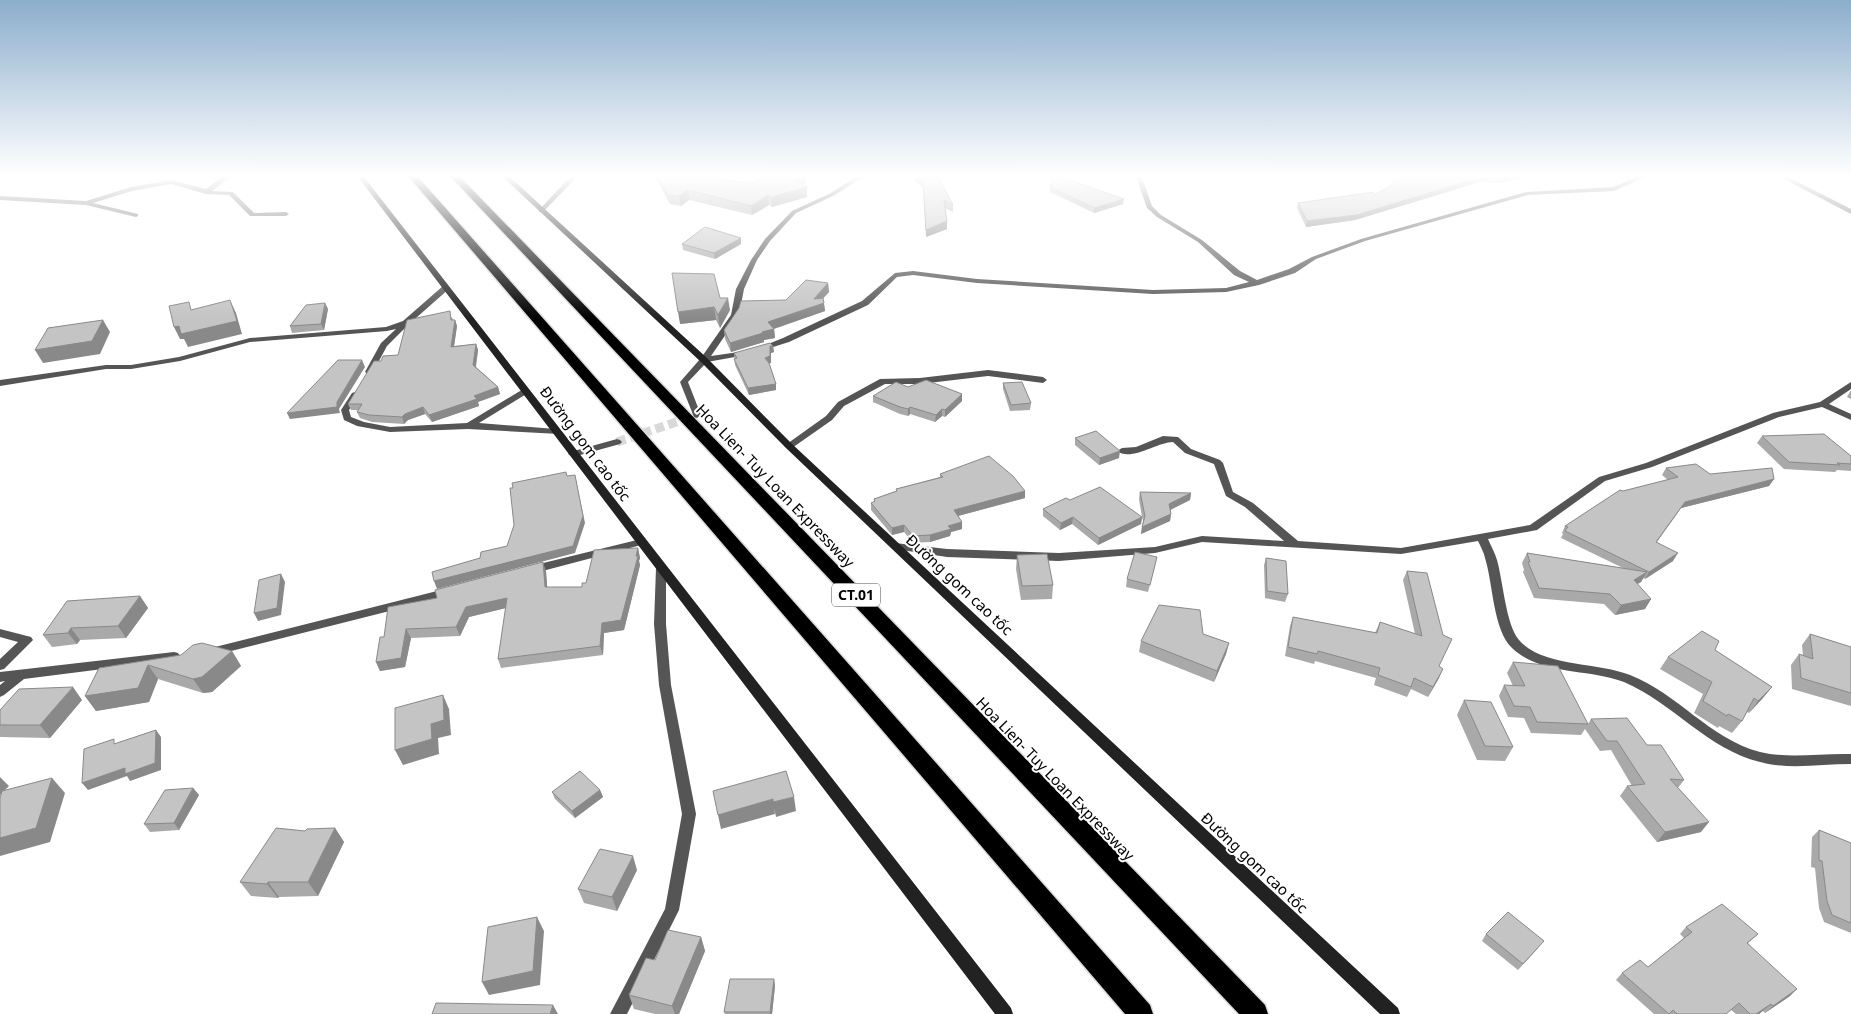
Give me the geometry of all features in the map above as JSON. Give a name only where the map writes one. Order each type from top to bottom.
[{"type":"highway","points":[[453,224],[1141,1014]]},
{"type":"highway","name":"Hoa Lien- Tuy Loan Expressway","points":[[499,224],[1256,1014]]},
{"type":"main road","name":"Đường gom cao tốc","points":[[397,224],[1005,1014]]},
{"type":"main road","name":"Đường gom cao tốc","points":[[556,224],[704,360],[789,446],[1392,1014]]},
{"type":"street","points":[[698,415],[684,382],[704,360],[735,315],[740,289],[754,260],[767,240],[782,224]]},
{"type":"street","points":[[1172,224],[1200,241],[1237,273],[1256,283]]},
{"type":"street","points":[[704,360],[736,355],[786,340],[865,303],[895,275],[913,273],[977,281],[1153,292],[1226,290],[1256,283],[1292,271],[1314,258],[1363,240],[1418,224]]},
{"type":"street","points":[[446,288],[384,345],[345,410],[346,418],[361,427],[387,429],[469,426],[556,432]]},
{"type":"street","points":[[0,384],[106,367],[131,367],[180,359],[250,340],[366,332],[387,329],[406,323]]},
{"type":"street","points":[[789,446],[829,418],[841,404],[883,381],[920,381],[988,374],[1043,380]]},
{"type":"street","points":[[895,546],[947,553],[1059,558],[1154,550],[1202,539],[1401,552],[1533,528],[1602,479],[1649,465],[1776,414],[1823,404],[1851,385]]},
{"type":"street","points":[[469,426],[525,390]]},
{"type":"street","points":[[1823,404],[1851,417]]},
{"type":"street","points":[[1122,451],[1138,450],[1163,439],[1175,439],[1192,453],[1217,462],[1220,465],[1229,494],[1250,506],[1296,545]]},
{"type":"street","points":[[573,454],[616,442]]},
{"type":"street","points":[[1482,537],[1491,559],[1507,632],[1512,642],[1522,651],[1555,663],[1614,674],[1628,679],[1659,695],[1703,729],[1758,756],[1792,760],[1851,759]]},
{"type":"street","points":[[516,574],[641,542]]},
{"type":"street","points":[[618,1014],[672,910],[689,814],[665,685],[660,624],[661,568]]},
{"type":"street","points":[[0,678],[20,674],[190,655],[295,632],[458,589]]},
{"type":"street","points":[[0,633],[27,640],[0,666]]},
{"type":"street","points":[[0,692],[20,674]]},
{"type":"building","points":[[926,224],[939,224],[926,230]]},
{"type":"building","points":[[705,227],[741,238],[714,253],[682,244]]},
{"type":"building","points":[[672,273],[714,274],[720,298],[728,298],[718,315],[714,307],[678,312]]},
{"type":"building","points":[[806,280],[828,283],[814,299],[823,298],[824,303],[768,322],[774,329],[730,343],[724,330],[739,308],[741,301],[786,300]]},
{"type":"building","points":[[230,300],[237,321],[181,334],[179,326],[174,327],[169,306],[189,302],[191,310]]},
{"type":"building","points":[[325,303],[321,324],[290,326],[306,305]]},
{"type":"building","points":[[450,311],[451,320],[455,320],[451,347],[476,344],[473,365],[498,387],[474,396],[477,399],[429,415],[423,407],[402,417],[369,415],[357,412],[362,404],[348,404],[374,361],[381,361],[383,356],[398,355],[407,320]]},
{"type":"building","points":[[103,320],[92,341],[35,350],[48,328]]},
{"type":"building","points":[[770,343],[773,346],[770,346],[770,356],[765,358],[769,363],[776,384],[748,388],[734,359],[737,358],[734,353]]},
{"type":"building","points":[[338,360],[362,360],[337,402],[337,407],[287,413]]},
{"type":"building","points":[[926,380],[962,394],[945,410],[942,409],[936,415],[910,407],[908,409],[900,407],[873,396],[896,382],[908,387]]},
{"type":"building","points":[[1022,382],[1031,403],[1011,405],[1003,383]]},
{"type":"building","points":[[1096,431],[1120,451],[1100,458],[1075,438]]},
{"type":"building","points":[[1824,434],[1851,456],[1851,464],[1789,462],[1762,436]]},
{"type":"building","points":[[989,456],[1013,476],[1025,491],[954,510],[962,522],[948,526],[951,529],[930,535],[913,536],[904,525],[892,528],[871,503],[875,501],[874,499],[897,491],[896,489],[943,477],[940,474]]},
{"type":"building","points":[[1696,464],[1710,474],[1772,468],[1774,479],[1685,502],[1656,542],[1678,553],[1649,572],[1565,531],[1568,527],[1565,526],[1620,490],[1623,491],[1678,477],[1666,468]]},
{"type":"building","points":[[566,472],[567,476],[575,475],[583,516],[573,546],[434,581],[432,572],[480,558],[481,552],[507,546],[514,525],[510,488],[513,488],[512,483]]},
{"type":"building","points":[[1100,487],[1142,517],[1099,538],[1073,517],[1061,523],[1043,509],[1066,498],[1070,500]]},
{"type":"building","points":[[1140,492],[1191,493],[1169,504],[1171,514],[1142,527],[1145,516]]},
{"type":"building","points":[[638,548],[636,556],[638,556],[621,620],[602,623],[600,646],[498,659],[507,598],[466,607],[456,627],[406,629],[401,658],[376,662],[380,637],[384,637],[388,607],[437,598],[435,590],[543,562],[545,587],[582,587],[582,583],[586,583],[594,550]]},
{"type":"building","points":[[1135,552],[1157,557],[1150,585],[1127,579]]},
{"type":"building","points":[[1527,553],[1647,572],[1634,580],[1651,599],[1621,605],[1610,594],[1539,588],[1528,562],[1530,562]]},
{"type":"building","points":[[1047,554],[1053,585],[1022,586],[1017,555]]},
{"type":"building","points":[[1266,558],[1286,561],[1288,594],[1267,591]]},
{"type":"building","points":[[1407,571],[1427,573],[1443,635],[1452,639],[1439,666],[1443,669],[1433,687],[1414,678],[1411,687],[1378,675],[1380,668],[1318,651],[1317,654],[1288,647],[1293,617],[1377,633],[1380,622],[1422,636]]},
{"type":"building","points":[[281,574],[277,608],[254,613],[259,580]]},
{"type":"building","points":[[140,596],[118,626],[71,628],[68,633],[43,635],[67,601]]},
{"type":"building","points":[[1159,605],[1200,610],[1203,634],[1229,643],[1217,671],[1141,641]]},
{"type":"building","points":[[1702,631],[1719,641],[1715,650],[1772,687],[1758,701],[1754,698],[1742,721],[1728,714],[1727,716],[1703,701],[1712,682],[1668,657]]},
{"type":"building","points":[[1810,634],[1851,647],[1851,693],[1801,678],[1799,654],[1813,659]]},
{"type":"building","points":[[202,643],[232,651],[202,677],[193,679],[148,665],[138,688],[85,696],[99,668],[181,655],[193,645]]},
{"type":"building","points":[[1513,662],[1558,666],[1588,724],[1537,722],[1530,707],[1514,706],[1504,685],[1525,686]]},
{"type":"building","points":[[73,687],[40,725],[0,725],[0,710],[19,689]]},
{"type":"building","points":[[443,695],[444,720],[431,724],[432,739],[395,750],[395,708]]},
{"type":"building","points":[[1464,700],[1491,702],[1513,747],[1485,746]]},
{"type":"building","points":[[1627,718],[1647,745],[1661,745],[1684,780],[1670,779],[1709,822],[1665,832],[1627,786],[1645,784],[1617,741],[1607,741],[1591,719]]},
{"type":"building","points":[[156,730],[155,763],[125,774],[125,768],[82,783],[84,749],[114,739],[114,744]]},
{"type":"building","points":[[580,771],[600,790],[572,811],[552,792]]},
{"type":"building","points":[[786,771],[794,797],[773,802],[773,799],[718,815],[713,791]]},
{"type":"building","points":[[52,778],[36,828],[0,838],[0,798],[2,791]]},
{"type":"building","points":[[193,788],[174,823],[144,824],[165,790]]},
{"type":"building","points":[[276,828],[305,831],[307,829],[335,828],[308,882],[268,882],[267,884],[240,882]]},
{"type":"building","points":[[1819,830],[1851,843],[1851,923],[1832,915],[1827,901],[1822,861],[1819,860]]},
{"type":"building","points":[[600,849],[633,856],[612,897],[578,889]]},
{"type":"building","points":[[1722,904],[1758,934],[1747,943],[1797,989],[1773,1006],[1771,1004],[1756,1014],[1750,1014],[1739,1003],[1726,1014],[1677,1014],[1673,1010],[1669,1014],[1622,973],[1640,960],[1648,967],[1692,932],[1686,927]]},
{"type":"building","points":[[1508,912],[1544,941],[1523,964],[1486,934]]},
{"type":"building","points":[[537,917],[533,971],[482,982],[488,927]]},
{"type":"building","points":[[668,930],[701,937],[672,1006],[629,995],[646,958],[655,960]]},
{"type":"building","points":[[730,979],[774,979],[770,1012],[724,1012]]},
{"type":"building","points":[[436,1003],[553,1005],[550,1014],[432,1014]]},
{"type":"tunnel","points":[[617,442],[691,417]]}]
